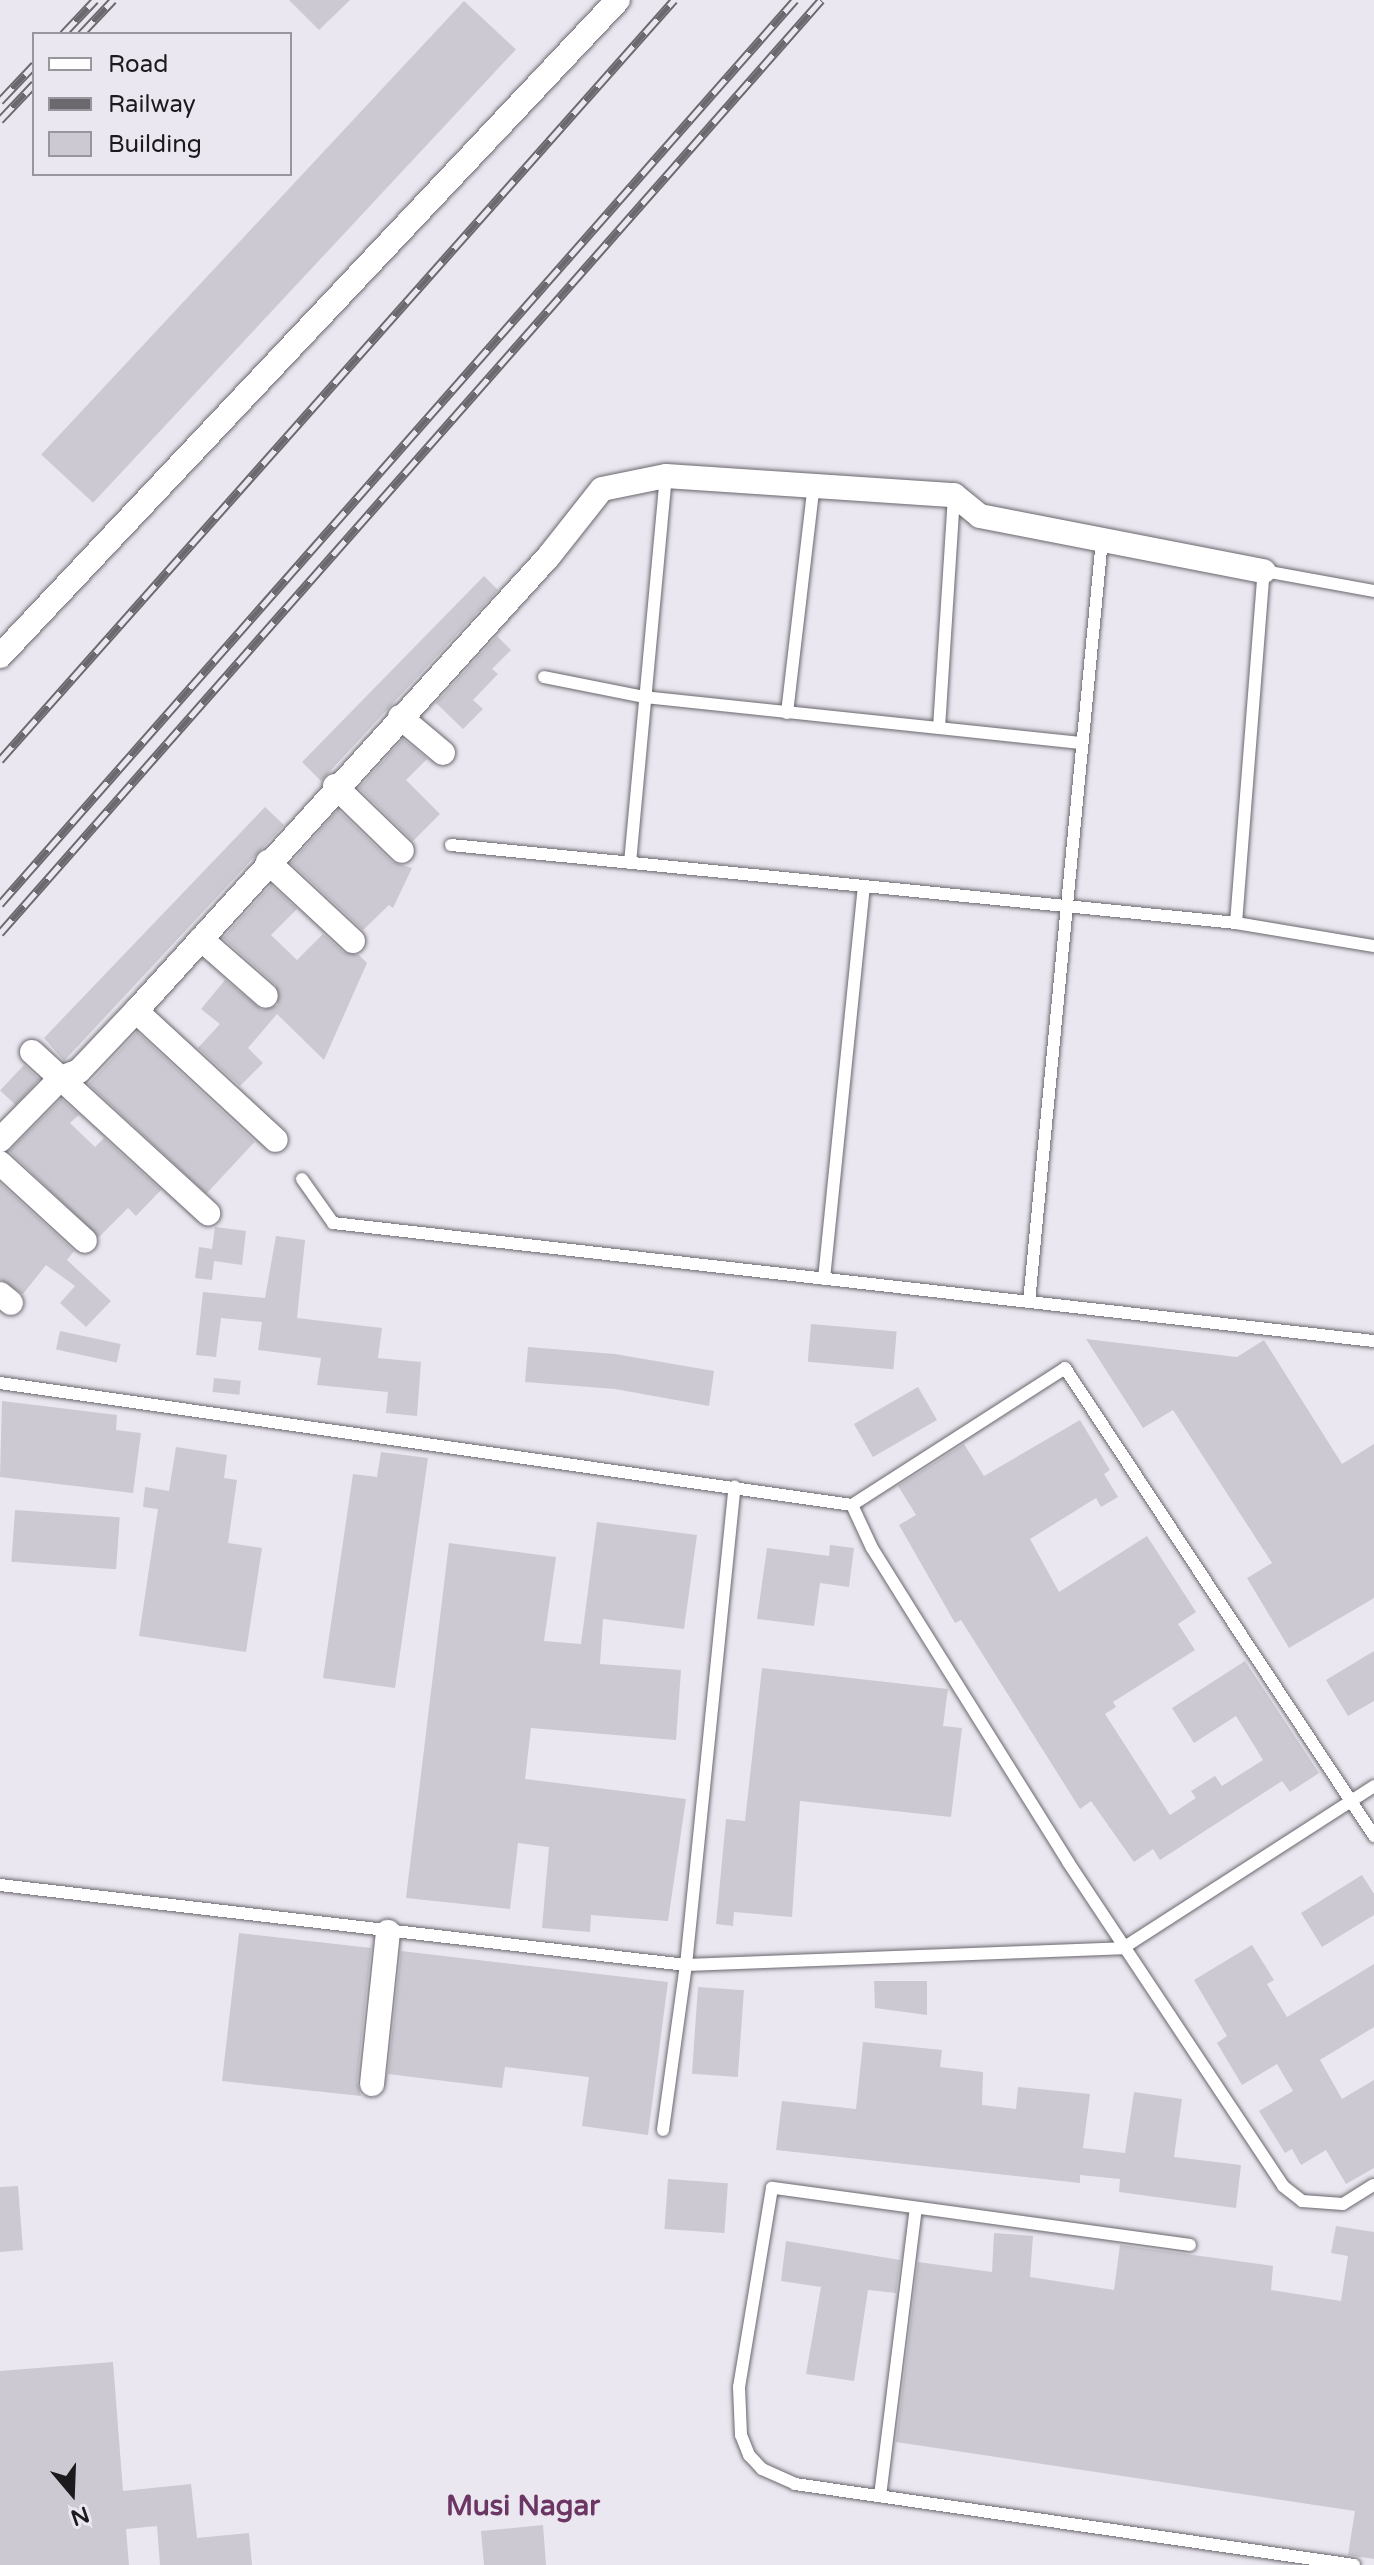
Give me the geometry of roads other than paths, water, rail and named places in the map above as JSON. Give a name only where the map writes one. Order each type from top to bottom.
[{"type":"street","points":[[0,656],[618,0]]},
{"type":"street","points":[[0,1140],[61,1078],[79,1071],[136,1011],[335,786],[549,556],[602,489],[666,476],[813,490],[954,495],[980,516],[1264,571]]},
{"type":"street","points":[[400,717],[443,753]]},
{"type":"street","points":[[335,786],[402,851]]},
{"type":"street","points":[[268,862],[353,941]]},
{"type":"street","points":[[201,939],[266,996]]},
{"type":"street","points":[[136,1011],[276,1140]]},
{"type":"street","points":[[32,1052],[208,1213]]},
{"type":"street","points":[[0,1163],[85,1241]]},
{"type":"street","points":[[372,2084],[388,1932]]},
{"type":"lane","points":[[630,863],[666,476]]},
{"type":"lane","points":[[787,713],[813,490]]},
{"type":"lane","points":[[939,728],[954,495]]},
{"type":"lane","points":[[1029,1302],[1080,743],[1102,540]]},
{"type":"lane","points":[[1236,923],[1264,571],[1374,591]]},
{"type":"lane","points":[[544,677],[644,697],[1080,743]]},
{"type":"lane","points":[[451,845],[1236,923],[1374,946]]},
{"type":"lane","points":[[824,1279],[864,886]]},
{"type":"lane","points":[[302,1179],[333,1223],[1374,1341]]},
{"type":"lane","points":[[0,1383],[852,1505],[1065,1368],[1374,1836]]},
{"type":"lane","points":[[663,2130],[686,1965],[735,1486]]},
{"type":"lane","points":[[852,1505],[872,1548],[1123,1948],[1283,2186],[1302,2201],[1343,2204],[1374,2185]]},
{"type":"lane","points":[[0,1885],[686,1965],[1123,1948],[1374,1786]]},
{"type":"lane","points":[[1190,2245],[772,2188],[739,2387],[741,2435],[749,2455],[762,2469],[795,2484],[1354,2565]]},
{"type":"lane","points":[[880,2496],[916,2208]]},
{"type":"railway","points":[[65,32],[95,0]]},
{"type":"railway","points":[[83,32],[113,0]]},
{"type":"railway","points":[[0,760],[674,0]]},
{"type":"railway","points":[[0,904],[795,0]]},
{"type":"railway","points":[[0,933],[821,0]]},
{"type":"railway","points":[[0,101],[32,67]]},
{"type":"railway","points":[[0,120],[32,86]]},
{"type":"district","name":"Musi Nagar","points":[[523,2506]]}]
